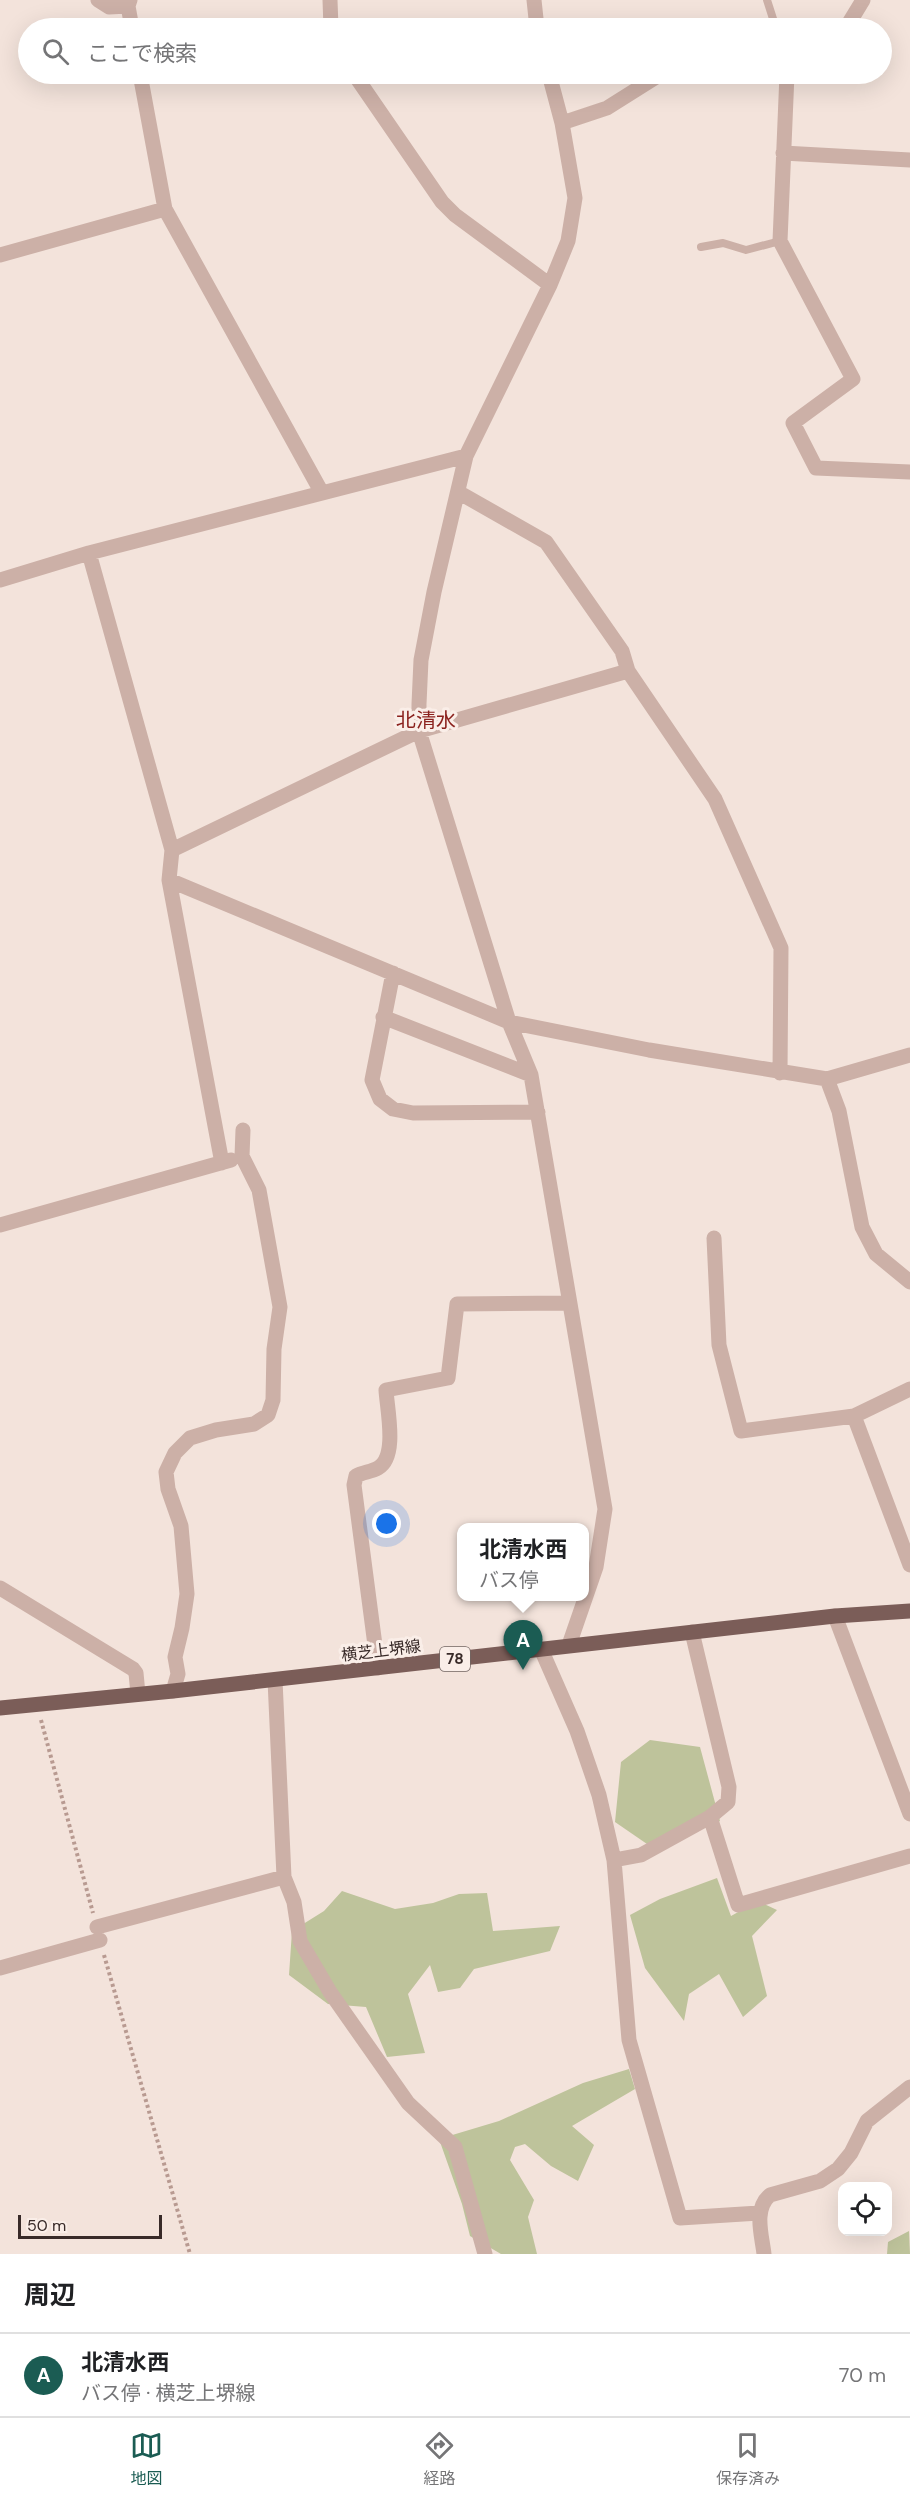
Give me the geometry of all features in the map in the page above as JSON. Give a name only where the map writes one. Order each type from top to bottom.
[{"type":"main road","name":"横芝上堺線","points":[[0,1708],[275,1680],[835,1616],[910,1611]]},
{"type":"street","points":[[98,0],[109,7],[129,3],[131,18]]},
{"type":"street","points":[[330,0],[331,18]]},
{"type":"street","points":[[534,0],[536,18]]},
{"type":"street","points":[[852,18],[863,0]]},
{"type":"street","points":[[142,84],[165,209],[322,493]]},
{"type":"street","points":[[361,84],[442,202],[455,215],[550,285]]},
{"type":"street","points":[[552,84],[562,123],[575,198],[568,241],[550,285],[466,456],[434,592],[422,660],[419,731],[509,1022],[531,1075],[560,1238],[568,1303],[605,1509],[596,1567],[589,1587]]},
{"type":"street","points":[[562,123],[607,108],[645,84]]},
{"type":"street","points":[[786,84],[780,241],[853,379],[793,423],[816,468],[910,472]]},
{"type":"street","points":[[783,153],[910,160]]},
{"type":"street","points":[[0,255],[165,209]]},
{"type":"street","points":[[0,580],[89,553],[466,456]]},
{"type":"street","points":[[458,492],[546,542],[622,651],[628,670],[715,799],[781,948],[780,1072]]},
{"type":"street","points":[[89,553],[172,850],[169,880],[222,1163]]},
{"type":"street","points":[[172,850],[419,731],[628,670]]},
{"type":"street","points":[[169,880],[509,1022],[649,1050],[827,1079],[910,1055]]},
{"type":"street","points":[[393,973],[372,1080],[380,1099],[393,1109],[413,1113],[538,1112]]},
{"type":"street","points":[[383,1017],[531,1075]]},
{"type":"street","points":[[827,1079],[839,1112],[862,1227],[876,1254],[910,1282]]},
{"type":"street","points":[[173,1691],[178,1674],[175,1657],[188,1594],[181,1526],[168,1489],[166,1472],[175,1453],[190,1438],[216,1430],[254,1424],[268,1415],[273,1400],[274,1349],[280,1307],[258,1190],[242,1156],[243,1130]]},
{"type":"street","points":[[0,1225],[242,1156]]},
{"type":"street","points":[[714,1238],[719,1345],[741,1431],[854,1416],[910,1389]]},
{"type":"street","points":[[378,1668],[354,1485],[356,1476],[364,1471],[379,1468],[386,1460],[390,1446],[386,1390],[448,1378],[457,1304],[568,1303]]},
{"type":"street","points":[[854,1416],[910,1565]]},
{"type":"street","points":[[0,1588],[133,1669],[136,1673],[138,1694]]},
{"type":"street","points":[[569,1645],[584,1601]]},
{"type":"street","points":[[835,1616],[910,1814]]},
{"type":"street","points":[[614,1860],[641,1855],[710,1817],[728,1802],[729,1787],[692,1632]]},
{"type":"street","points":[[541,1649],[581,1741],[599,1795],[614,1860],[629,2040],[680,2218],[759,2213]]},
{"type":"street","points":[[275,1680],[284,1877],[294,1902],[300,1941],[330,1992],[408,2103],[455,2147],[485,2254]]},
{"type":"street","points":[[710,1817],[738,1905],[910,1856]]},
{"type":"street","points":[[0,1968],[98,1934],[284,1877]]},
{"type":"street","points":[[764,2254],[759,2213],[770,2195],[820,2181],[838,2169],[851,2153],[867,2121],[910,2087]]},
{"type":"lane","points":[[767,0],[773,18]]},
{"type":"lane","points":[[701,248],[723,243],[746,250],[780,241]]},
{"type":"path","points":[[37,1705],[98,1934],[190,2254]]},
{"type":"green space","points":[[650,1740],[700,1747],[720,1821],[647,1844],[615,1822],[621,1762]]},
{"type":"green space","points":[[717,1878],[731,1916],[758,1901],[777,1910],[752,1936],[767,1996],[743,2017],[719,1974],[689,1994],[684,2021],[645,1968],[630,1915],[660,1899]]},
{"type":"green space","points":[[342,1891],[395,1909],[433,1903],[459,1894],[487,1893],[493,1931],[560,1926],[550,1951],[474,1969],[460,1988],[438,1992],[430,1965],[408,1994],[425,2053],[387,2057],[366,2007],[328,2004],[289,1975],[292,1931],[324,1911]]},
{"type":"green space","points":[[629,2069],[635,2089],[572,2126],[594,2145],[578,2181],[551,2166],[525,2144],[515,2147],[510,2160],[534,2200],[528,2217],[537,2254],[501,2254],[470,2236],[462,2204],[439,2139],[499,2121],[583,2083]]},
{"type":"green space","points":[[909,2231],[910,2254],[887,2254],[888,2242]]},
{"type":"place","name":"北清水西","points":[[523,1670]]},
{"type":"district","name":"北清水","points":[[426,720]]}]
